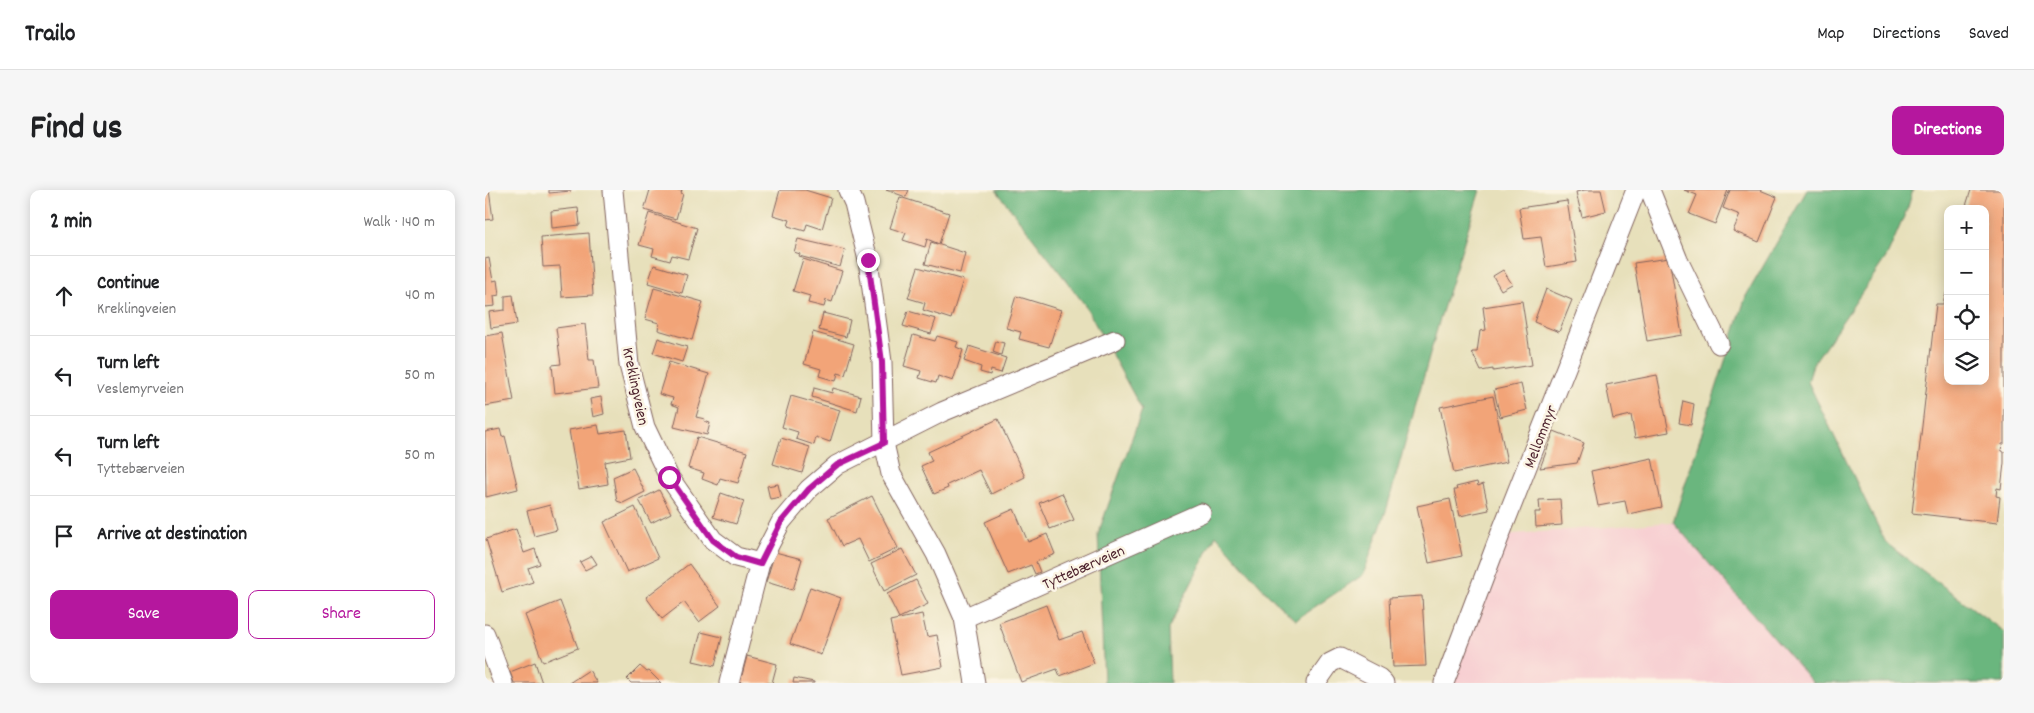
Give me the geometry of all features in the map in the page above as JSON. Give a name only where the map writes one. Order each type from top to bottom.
[{"type":"street","name":"Kreklingveien","points":[[613,190],[629,365],[645,428],[669,477],[713,540],[736,557],[760,564]]},
{"type":"street","points":[[848,190],[854,202],[868,260],[882,362],[884,443],[891,474],[935,554],[964,618],[975,683]]},
{"type":"street","name":"Mellommyr","points":[[1444,683],[1635,190]]},
{"type":"street","points":[[1650,190],[1678,260],[1719,344]]},
{"type":"street","points":[[729,683],[760,564],[781,522],[809,489],[837,465],[884,443],[942,412],[1115,340]]},
{"type":"street","name":"Tyttebærveien","points":[[964,618],[1201,513]]},
{"type":"street","points":[[485,634],[503,683]]},
{"type":"street","points":[[1316,683],[1330,662],[1340,658],[1379,678],[1384,683]]},
{"type":"shaded area","points":[[1673,522],[1813,683],[1444,683],[1500,535]]},
{"type":"green space","points":[[996,190],[1480,190],[1439,322],[1387,508],[1363,575],[1295,620],[1268,594],[1216,535],[1168,629],[1170,683],[1104,683],[1098,534],[1142,410],[1085,305]]},
{"type":"green space","points":[[1807,190],[1913,190],[1908,207],[1887,256],[1813,364],[1808,382],[1886,543],[2004,632],[2004,683],[1813,683],[1673,522],[1746,296]]},
{"type":"building","points":[[485,190],[489,190],[493,219],[485,220]]},
{"type":"building","points":[[549,190],[571,190],[571,191],[549,193]]},
{"type":"building","points":[[650,190],[682,190],[681,193],[683,194],[676,219],[644,210]]},
{"type":"building","points":[[780,190],[805,190],[831,198],[822,229],[807,224],[805,231],[788,226],[790,220],[773,215]]},
{"type":"building","points":[[886,190],[909,190],[906,197]]},
{"type":"building","points":[[1601,190],[1606,211],[1582,217],[1576,192]]},
{"type":"building","points":[[1684,190],[1728,190],[1715,224],[1689,214],[1697,195]]},
{"type":"building","points":[[1730,190],[1760,190],[1777,197],[1759,242],[1733,231],[1740,215],[1723,208]]},
{"type":"building","points":[[1971,190],[2004,190],[2004,444],[2002,444],[2001,451],[2004,452],[2004,463],[2001,489],[1997,488],[1996,496],[2000,497],[1997,523],[1912,513],[1936,304],[1943,304],[1944,300],[1944,385],[1989,385],[1989,205],[1966,205]]},
{"type":"building","points":[[900,197],[949,213],[939,244],[927,239],[925,247],[903,240],[906,233],[890,228]]},
{"type":"building","points":[[1567,201],[1577,262],[1546,267],[1541,237],[1524,239],[1519,208]]},
{"type":"building","points":[[578,208],[580,225],[552,228],[551,211]]},
{"type":"building","points":[[649,213],[697,228],[688,259],[672,255],[670,261],[652,256],[654,249],[639,245]]},
{"type":"building","points":[[589,233],[593,295],[562,297],[560,266],[543,267],[541,237]]},
{"type":"building","points":[[798,239],[845,250],[840,267],[799,256],[800,254],[794,252]]},
{"type":"building","points":[[931,242],[965,253],[960,273],[925,264]]},
{"type":"building","points":[[489,258],[493,281],[497,280],[499,295],[494,296],[495,306],[485,307],[485,259]]},
{"type":"building","points":[[1669,258],[1682,335],[1647,341],[1634,263]]},
{"type":"building","points":[[803,259],[842,271],[832,302],[826,300],[824,307],[808,303],[810,296],[793,291]]},
{"type":"building","points":[[654,265],[687,275],[682,293],[648,283]]},
{"type":"building","points":[[918,267],[963,280],[951,319],[923,310],[925,303],[908,298]]},
{"type":"building","points":[[1503,270],[1512,284],[1501,290],[1493,276]]},
{"type":"building","points":[[654,288],[703,302],[692,340],[658,330],[659,323],[645,319]]},
{"type":"building","points":[[1546,289],[1572,300],[1559,332],[1534,322]]},
{"type":"building","points":[[513,295],[517,324],[491,328],[489,312],[505,310],[505,296]]},
{"type":"building","points":[[1016,296],[1061,310],[1049,347],[1019,339],[1021,332],[1006,328]]},
{"type":"building","points":[[1522,301],[1532,365],[1481,371],[1472,352],[1477,352],[1480,331],[1486,330],[1483,307]]},
{"type":"building","points":[[908,311],[936,319],[931,334],[903,326]]},
{"type":"building","points":[[823,313],[850,320],[846,337],[819,330]]},
{"type":"building","points":[[585,324],[589,360],[594,360],[598,388],[555,393],[552,365],[561,364],[556,328]]},
{"type":"building","points":[[813,332],[854,344],[845,375],[838,373],[836,381],[819,376],[821,369],[804,364]]},
{"type":"building","points":[[502,333],[514,401],[485,406],[485,336]]},
{"type":"building","points":[[913,335],[935,341],[937,336],[958,342],[956,347],[963,350],[953,381],[938,376],[936,383],[919,378],[921,371],[904,366]]},
{"type":"building","points":[[658,338],[687,347],[682,362],[653,353]]},
{"type":"building","points":[[996,341],[1004,343],[1001,355],[993,352]]},
{"type":"building","points":[[969,346],[1006,358],[1001,373],[991,370],[990,375],[980,372],[981,367],[964,361]]},
{"type":"building","points":[[669,362],[709,374],[696,417],[705,419],[704,421],[710,423],[707,435],[674,427],[679,407],[671,404],[673,398],[659,394]]},
{"type":"building","points":[[1657,375],[1669,432],[1635,438],[1631,415],[1613,419],[1606,385]]},
{"type":"building","points":[[1521,384],[1527,410],[1500,417],[1494,390]]},
{"type":"building","points":[[814,388],[832,393],[833,388],[861,396],[857,411],[812,397]]},
{"type":"building","points":[[791,396],[840,410],[830,442],[816,437],[814,445],[796,439],[798,432],[782,427]]},
{"type":"building","points":[[1493,396],[1507,462],[1454,473],[1440,407]]},
{"type":"building","points":[[601,397],[604,414],[593,417],[590,399]]},
{"type":"building","points":[[1683,401],[1694,404],[1691,425],[1679,423]]},
{"type":"building","points":[[998,419],[1025,477],[991,494],[979,470],[947,485],[948,488],[934,494],[921,466],[932,461],[928,452]]},
{"type":"building","points":[[598,425],[600,434],[626,430],[630,457],[605,462],[608,484],[579,489],[569,430]]},
{"type":"building","points":[[500,429],[502,437],[505,436],[518,489],[486,497],[485,432]]},
{"type":"building","points":[[1554,431],[1584,443],[1577,463],[1540,468]]},
{"type":"building","points":[[697,437],[747,452],[738,483],[720,478],[718,485],[702,479],[704,473],[688,468]]},
{"type":"building","points":[[781,438],[810,447],[802,473],[773,464]]},
{"type":"building","points":[[1652,458],[1662,507],[1628,514],[1625,501],[1598,506],[1591,471]]},
{"type":"building","points":[[633,468],[645,492],[623,503],[617,501],[613,477]]},
{"type":"building","points":[[1477,482],[1478,486],[1483,484],[1489,510],[1460,516],[1454,490],[1457,490],[1456,487]]},
{"type":"building","points":[[778,484],[781,497],[770,499],[767,486]]},
{"type":"building","points":[[659,490],[671,513],[651,523],[639,500]]},
{"type":"building","points":[[721,493],[744,501],[736,524],[713,517]]},
{"type":"building","points":[[1062,493],[1074,520],[1050,529],[1039,503]]},
{"type":"building","points":[[872,496],[898,548],[869,562],[858,539],[842,546],[828,518]]},
{"type":"building","points":[[1450,499],[1462,556],[1429,563],[1417,506]]},
{"type":"building","points":[[1560,499],[1562,525],[1536,527],[1535,512],[1540,512],[1539,500]]},
{"type":"building","points":[[550,505],[557,530],[534,536],[527,511]]},
{"type":"building","points":[[635,507],[658,558],[627,572],[604,522]]},
{"type":"building","points":[[1014,509],[1028,542],[1047,534],[1055,554],[1036,562],[1040,572],[1035,574],[1031,565],[1008,574],[985,522]]},
{"type":"building","points":[[516,529],[524,553],[535,549],[540,564],[528,568],[533,582],[502,592],[486,539]]},
{"type":"building","points":[[902,549],[916,575],[884,591],[871,564]]},
{"type":"building","points":[[775,552],[802,559],[793,590],[766,582]]},
{"type":"building","points":[[592,556],[597,564],[585,570],[580,562]]},
{"type":"building","points":[[689,564],[720,606],[699,622],[684,602],[662,619],[646,597]]},
{"type":"building","points":[[916,580],[928,604],[899,618],[887,594]]},
{"type":"building","points":[[810,587],[841,598],[821,655],[790,644]]},
{"type":"building","points":[[1422,596],[1426,666],[1393,667],[1389,598]]},
{"type":"building","points":[[560,601],[578,648],[543,662],[525,615]]},
{"type":"building","points":[[1046,605],[1059,640],[1082,632],[1094,663],[1060,676],[1057,669],[1021,682],[999,623]]},
{"type":"building","points":[[922,614],[927,637],[937,635],[943,667],[901,675],[890,621]]},
{"type":"building","points":[[701,632],[722,637],[715,666],[693,661]]},
{"type":"building","points":[[747,656],[777,664],[772,683],[740,683]]},
{"type":"building","points":[[535,662],[542,683],[514,683],[510,672]]},
{"type":"building","points":[[640,666],[647,672],[649,671],[661,683],[631,683],[627,679]]},
{"type":"building","points":[[589,670],[597,683],[569,683]]},
{"type":"building","points":[[794,678],[814,682],[814,683],[793,683]]},
{"type":"route","points":[[669,477],[713,540],[736,557],[760,564],[781,522],[809,489],[837,465],[884,443],[882,362],[868,260]]}]
